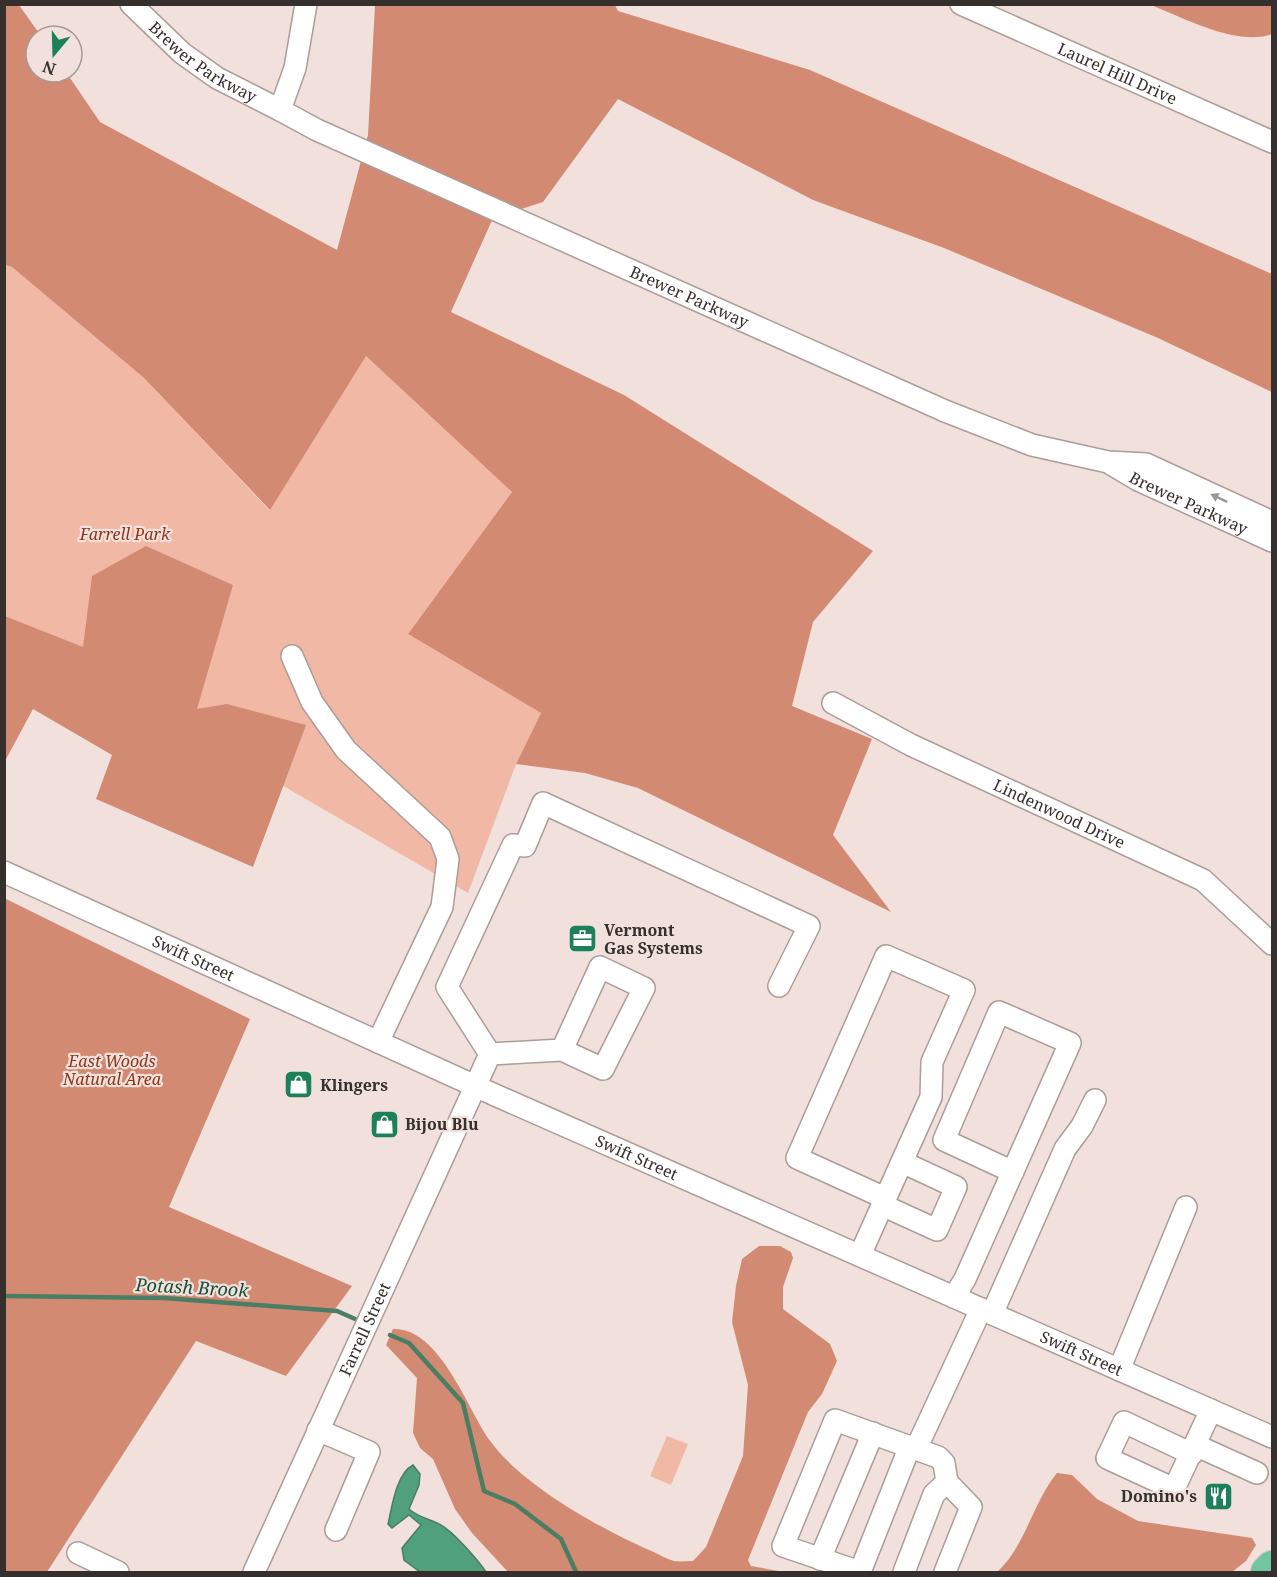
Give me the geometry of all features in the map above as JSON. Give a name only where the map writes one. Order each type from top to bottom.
[{"type":"highway","points":[[1267,1572],[1272,1568]]},
{"type":"street","name":"Brewer Parkway","points":[[131,4],[191,59],[217,78],[317,130],[945,411],[1032,445],[1108,462],[1146,464],[1272,522]]},
{"type":"street","name":"Brewer Parkway","points":[[280,110],[295,68],[306,4]]},
{"type":"street","name":"Laurel Hill Drive","points":[[961,4],[1272,142]]},
{"type":"street","name":"Brewer Parkway","points":[[1108,462],[1138,480],[1272,541]]},
{"type":"street","points":[[292,656],[312,702],[346,750],[440,837],[448,859],[442,907],[378,1042]]},
{"type":"street","name":"Lindenwood Drive","points":[[833,703],[911,745],[1203,880],[1272,944]]},
{"type":"street","points":[[562,1050],[600,968],[644,988],[603,1069],[562,1050],[490,1054],[447,987],[513,845],[525,846],[543,803],[809,926],[779,986]]},
{"type":"street","name":"Swift Street","points":[[4,872],[475,1086],[1272,1437]]},
{"type":"street","points":[[860,1255],[884,1202],[902,1162],[931,1097],[932,1062],[964,990],[886,956],[797,1158],[884,1202],[937,1230],[956,1187],[902,1162]]},
{"type":"street","points":[[954,1297],[965,1279],[1013,1172],[1070,1043],[999,1012],[944,1140],[1013,1172]]},
{"type":"street","name":"Farrell Street","points":[[254,1572],[490,1054]]},
{"type":"street","points":[[945,1572],[971,1507],[947,1482],[944,1463],[938,1457],[913,1447],[836,1420],[783,1546],[860,1572],[913,1447],[986,1311],[1065,1149],[1082,1126],[1095,1100]]},
{"type":"street","points":[[1119,1370],[1186,1207]]},
{"type":"street","points":[[1211,1410],[1193,1449],[1257,1473]]},
{"type":"street","points":[[318,1430],[369,1452],[336,1530]]},
{"type":"street","points":[[820,1559],[873,1433]]},
{"type":"street","points":[[904,1572],[934,1494],[947,1482]]},
{"type":"street","points":[[78,1553],[118,1572]]},
{"type":"green space","points":[[4,5],[19,5],[32,24],[24,24],[24,84],[74,84],[100,122],[337,250],[368,135],[375,5],[615,5],[618,11],[810,70],[1272,274],[1272,392],[1158,338],[944,248],[813,200],[618,99],[543,202],[493,218],[451,312],[624,395],[873,551],[813,622],[792,706],[872,739],[833,835],[891,912],[638,788],[585,773],[516,764],[541,713],[408,634],[512,492],[366,356],[270,510],[144,378],[12,267],[5,265]]},
{"type":"green space","points":[[1151,5],[1272,5],[1272,34],[1243,37],[1227,34]]},
{"type":"green space","name":"Farrell Park","points":[[4,265],[12,267],[144,378],[269,510],[365,355],[512,492],[408,634],[541,713],[516,764],[468,893],[242,762],[84,648],[5,616]]},
{"type":"green space","points":[[146,546],[233,585],[197,709],[227,704],[306,725],[253,867],[96,799],[112,755],[33,709],[5,761],[5,616],[83,647],[92,576]]},
{"type":"green space","name":"East Woods Natural Area","points":[[4,898],[250,1019],[169,1207],[352,1286],[286,1376],[196,1341],[47,1572],[5,1572]]},
{"type":"green space","points":[[759,1246],[780,1246],[791,1252],[793,1258],[783,1287],[783,1309],[830,1344],[837,1361],[822,1394],[808,1412],[748,1560],[751,1566],[784,1572],[508,1572],[472,1533],[455,1509],[433,1459],[420,1448],[413,1433],[417,1378],[386,1345],[393,1329],[410,1332],[425,1341],[439,1356],[491,1442],[522,1474],[542,1490],[586,1518],[630,1541],[671,1560],[693,1561],[706,1547],[743,1456],[748,1385],[732,1322],[742,1259]]},
{"type":"green space","points":[[667,1436],[688,1444],[671,1485],[650,1476]]},
{"type":"green space","points":[[1057,1473],[1072,1475],[1097,1499],[1138,1521],[1252,1538],[1256,1545],[1246,1561],[1232,1572],[997,1572],[1015,1550],[1041,1497]]},
{"type":"shaded area","points":[[413,1465],[420,1474],[419,1485],[409,1509],[451,1532],[486,1572],[420,1572],[404,1560],[402,1548],[421,1525],[409,1515],[392,1528],[388,1524],[399,1483],[407,1469]]},
{"type":"waterway","name":"Potash Brook","points":[[4,1296],[164,1298],[337,1311],[362,1322]]},
{"type":"waterway","name":"Potash Brook","points":[[390,1335],[409,1343],[463,1403],[484,1491],[515,1504],[561,1539],[576,1572]]},
{"type":"place","name":"Vermont Gas Systems","points":[[583,939]]},
{"type":"place","name":"Klingers","points":[[299,1085]]},
{"type":"place","name":"Bijou Blu","points":[[384,1124]]},
{"type":"place","name":"Domino's","points":[[1218,1496]]}]
